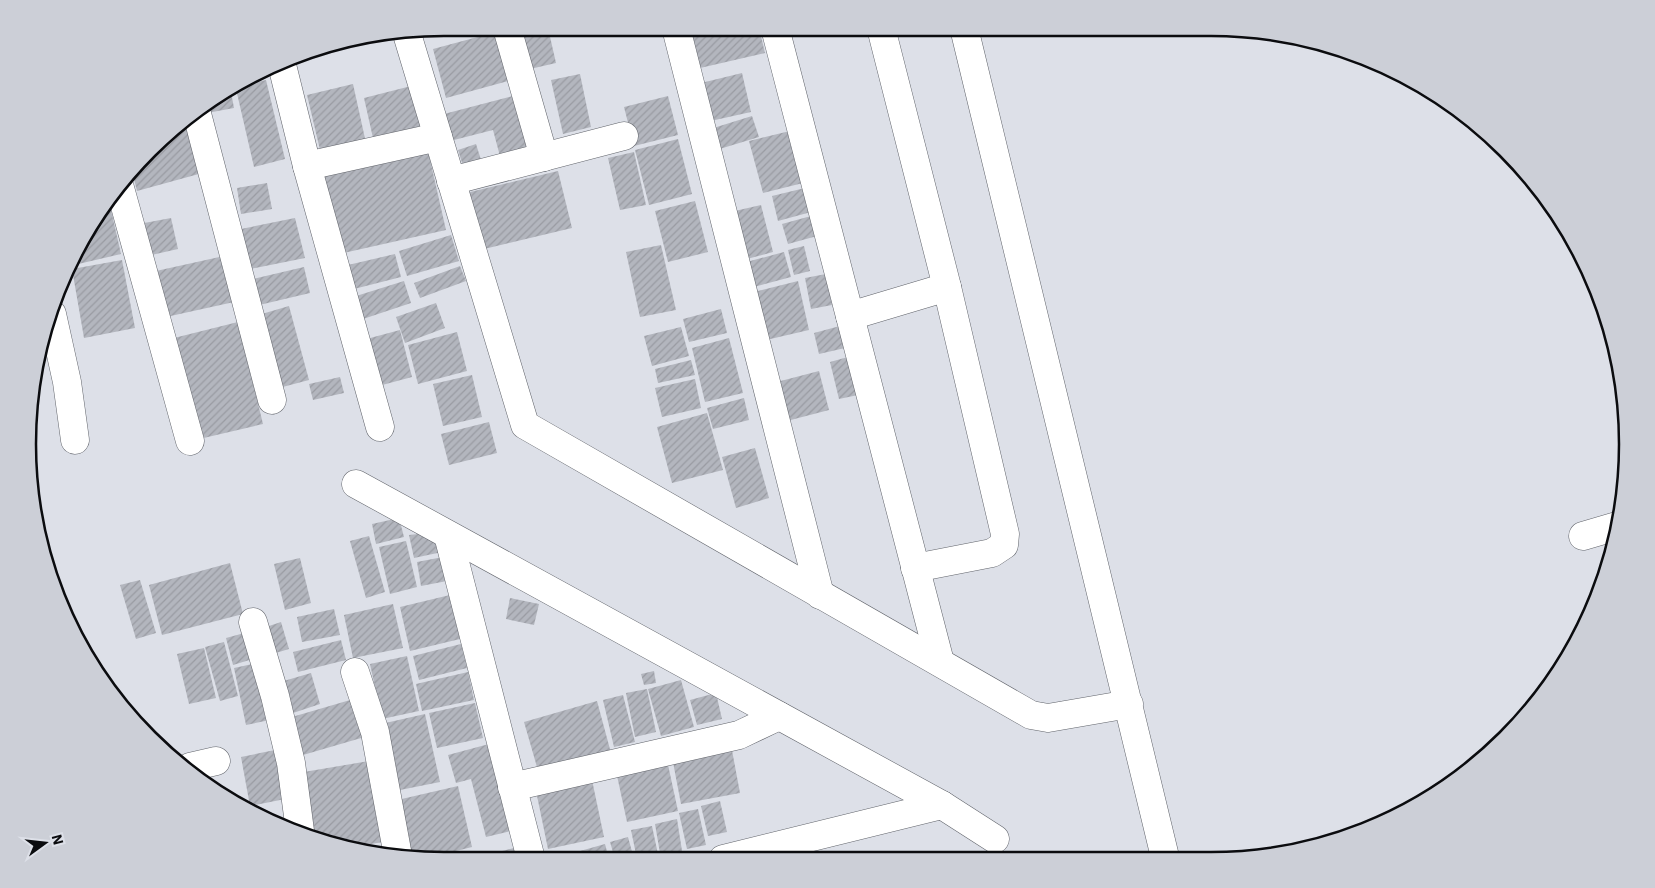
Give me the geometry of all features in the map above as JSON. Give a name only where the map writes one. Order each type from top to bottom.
[{"type":"street","points":[[509,36],[544,157]]},
{"type":"street","points":[[678,36],[820,595]]},
{"type":"street","points":[[777,36],[940,662]]},
{"type":"street","points":[[883,36],[947,287],[1005,534],[1004,545],[992,552],[915,568]]},
{"type":"street","points":[[966,36],[1164,852]]},
{"type":"street","points":[[408,38],[525,425],[1031,715],[1048,718],[1129,704]]},
{"type":"street","points":[[283,69],[307,166],[380,427]]},
{"type":"street","points":[[198,119],[272,400]]},
{"type":"street","points":[[451,181],[624,136]]},
{"type":"street","points":[[307,166],[438,137]]},
{"type":"street","points":[[122,195],[190,441]]},
{"type":"street","points":[[850,316],[947,287]]},
{"type":"street","points":[[54,325],[67,382],[75,440]]},
{"type":"street","points":[[356,484],[942,805],[995,839]]},
{"type":"street","points":[[1583,536],[1610,528]]},
{"type":"street","points":[[448,535],[529,852]]},
{"type":"street","points":[[253,622],[275,696],[291,763],[299,825]]},
{"type":"street","points":[[355,672],[375,732],[397,849]]},
{"type":"street","points":[[512,787],[739,735],[778,716]]},
{"type":"street","points":[[195,766],[216,761]]},
{"type":"street","points":[[751,852],[942,805]]},
{"type":"building","points":[[481,36],[501,36],[512,80],[446,98],[433,49]]},
{"type":"building","points":[[523,36],[550,36],[556,63],[530,69]]},
{"type":"building","points":[[692,36],[761,36],[765,53],[700,68]]},
{"type":"building","points":[[742,73],[751,112],[706,122],[697,84]]},
{"type":"building","points":[[580,74],[591,127],[563,134],[551,80]]},
{"type":"building","points":[[266,80],[285,159],[254,167],[237,93],[256,82]]},
{"type":"building","points":[[353,84],[366,143],[321,154],[307,95]]},
{"type":"building","points":[[419,84],[429,124],[373,138],[364,98]]},
{"type":"building","points":[[517,95],[531,152],[501,160],[493,130],[450,141],[444,114]]},
{"type":"building","points":[[232,96],[234,108],[207,113],[217,105]]},
{"type":"building","points":[[668,96],[678,135],[634,146],[624,107]]},
{"type":"building","points":[[752,116],[759,137],[713,151],[707,130]]},
{"type":"building","points":[[193,124],[206,172],[137,191],[134,179],[137,175],[175,137]]},
{"type":"building","points":[[790,131],[803,183],[763,193],[749,141]]},
{"type":"building","points":[[678,139],[692,194],[649,205],[635,150]]},
{"type":"building","points":[[476,144],[482,163],[464,169],[458,150]]},
{"type":"building","points":[[428,151],[446,230],[339,254],[321,175]]},
{"type":"building","points":[[634,152],[646,205],[620,210],[608,158]]},
{"type":"building","points":[[558,171],[572,228],[480,250],[466,193]]},
{"type":"building","points":[[267,183],[272,209],[241,214],[237,188]]},
{"type":"building","points":[[805,188],[811,212],[778,221],[772,196]]},
{"type":"building","points":[[695,201],[708,252],[668,262],[655,211]]},
{"type":"building","points":[[761,205],[773,252],[739,261],[726,213]]},
{"type":"building","points":[[111,209],[121,254],[78,264]]},
{"type":"building","points":[[811,216],[817,236],[788,244],[782,224]]},
{"type":"building","points":[[171,218],[178,249],[147,256],[139,224]]},
{"type":"building","points":[[295,218],[305,258],[245,270],[236,230]]},
{"type":"building","points":[[451,235],[459,261],[407,276],[399,251]]},
{"type":"building","points":[[661,245],[676,310],[640,317],[626,252]]},
{"type":"building","points":[[804,246],[810,271],[794,275],[788,250]]},
{"type":"building","points":[[784,252],[791,277],[750,288],[743,263]]},
{"type":"building","points":[[395,254],[401,277],[354,289],[348,265]]},
{"type":"building","points":[[224,256],[234,302],[166,317],[156,271]]},
{"type":"building","points":[[122,260],[135,328],[84,338],[73,275],[76,268]]},
{"type":"building","points":[[460,266],[466,281],[420,298],[414,283]]},
{"type":"building","points":[[304,267],[310,293],[255,306],[249,280]]},
{"type":"building","points":[[826,274],[832,305],[811,309],[805,278]]},
{"type":"building","points":[[404,281],[411,303],[360,320],[353,297]]},
{"type":"building","points":[[798,281],[809,330],[766,340],[754,292]]},
{"type":"building","points":[[436,303],[445,328],[405,343],[396,317]]},
{"type":"building","points":[[289,306],[309,380],[275,389],[255,316]]},
{"type":"building","points":[[721,309],[727,333],[689,342],[683,319]]},
{"type":"building","points":[[238,322],[263,424],[195,440],[170,339]]},
{"type":"building","points":[[840,326],[845,348],[819,354],[814,333]]},
{"type":"building","points":[[681,327],[689,356],[652,366],[644,336]]},
{"type":"building","points":[[400,330],[412,377],[371,388],[359,341]]},
{"type":"building","points":[[457,332],[467,371],[418,384],[408,345]]},
{"type":"building","points":[[729,338],[743,393],[705,402],[692,348]]},
{"type":"building","points":[[848,357],[858,395],[839,399],[830,362]]},
{"type":"building","points":[[691,360],[695,375],[658,383],[655,369]]},
{"type":"building","points":[[819,371],[829,410],[783,422],[773,383]]},
{"type":"building","points":[[472,375],[482,417],[443,426],[433,384]]},
{"type":"building","points":[[340,377],[344,393],[313,400],[309,384]]},
{"type":"building","points":[[695,379],[701,408],[662,417],[655,388]]},
{"type":"building","points":[[744,398],[749,420],[713,429],[707,408]]},
{"type":"building","points":[[707,413],[723,470],[672,483],[657,427]]},
{"type":"building","points":[[489,422],[497,453],[449,465],[441,434]]},
{"type":"building","points":[[755,448],[769,498],[736,508],[722,457]]},
{"type":"building","points":[[399,518],[404,537],[376,544],[372,524]]},
{"type":"building","points":[[436,532],[442,552],[414,558],[409,535]]},
{"type":"building","points":[[369,536],[385,592],[366,598],[350,541]]},
{"type":"building","points":[[406,541],[417,587],[390,594],[379,547]]},
{"type":"building","points":[[443,557],[447,581],[421,586],[417,562]]},
{"type":"building","points":[[300,558],[311,603],[285,610],[274,564]]},
{"type":"building","points":[[230,563],[243,614],[162,635],[149,585]]},
{"type":"building","points":[[140,580],[156,633],[136,639],[120,585]]},
{"type":"building","points":[[450,595],[460,639],[410,651],[400,607]]},
{"type":"building","points":[[510,598],[539,604],[534,625],[506,619]]},
{"type":"building","points":[[393,604],[403,648],[353,658],[344,615]]},
{"type":"building","points":[[334,609],[340,635],[302,642],[297,617]]},
{"type":"building","points":[[281,622],[289,649],[269,655],[260,629]]},
{"type":"building","points":[[248,632],[256,658],[233,665],[226,638]]},
{"type":"building","points":[[341,640],[346,660],[298,672],[293,652]]},
{"type":"building","points":[[224,642],[238,696],[220,701],[205,647]]},
{"type":"building","points":[[461,644],[467,668],[419,680],[413,656]]},
{"type":"building","points":[[204,648],[216,698],[189,704],[177,654]]},
{"type":"building","points":[[407,656],[419,711],[382,719],[370,664]]},
{"type":"building","points":[[257,663],[270,720],[246,725],[234,668]]},
{"type":"building","points":[[654,671],[656,683],[644,685],[641,674]]},
{"type":"building","points":[[468,672],[474,700],[422,711],[416,684]]},
{"type":"building","points":[[311,673],[320,704],[287,715],[277,683]]},
{"type":"building","points":[[681,680],[694,727],[661,736],[648,689]]},
{"type":"building","points":[[647,689],[656,732],[635,737],[626,693]]},
{"type":"building","points":[[716,693],[722,719],[697,725],[690,700]]},
{"type":"building","points":[[623,695],[635,742],[614,747],[603,700]]},
{"type":"building","points":[[357,698],[368,736],[303,755],[292,717]]},
{"type":"building","points":[[597,701],[611,753],[539,774],[524,722]]},
{"type":"building","points":[[475,703],[483,738],[437,748],[429,713]]},
{"type":"building","points":[[425,714],[440,782],[395,791],[381,724]]},
{"type":"building","points":[[489,744],[511,831],[486,837],[471,779],[456,783],[448,755]]},
{"type":"building","points":[[731,745],[740,793],[681,804],[672,757]]},
{"type":"building","points":[[275,750],[285,799],[255,805],[249,802],[241,757]]},
{"type":"building","points":[[375,760],[389,841],[364,844],[308,828],[298,773]]},
{"type":"building","points":[[667,760],[678,811],[627,822],[616,771]]},
{"type":"building","points":[[592,780],[604,837],[548,849],[536,791]]},
{"type":"building","points":[[458,786],[472,847],[452,852],[405,850],[393,801]]},
{"type":"building","points":[[720,801],[727,832],[708,836],[701,806]]},
{"type":"building","points":[[698,809],[706,845],[687,849],[679,813]]},
{"type":"building","points":[[677,819],[682,852],[660,852],[655,824]]},
{"type":"building","points":[[652,826],[658,852],[636,852],[631,830]]},
{"type":"building","points":[[628,837],[632,852],[613,852],[610,842]]},
{"type":"building","points":[[605,844],[607,852],[577,852]]},
{"type":"building","points":[[514,848],[515,852],[498,852]]}]
